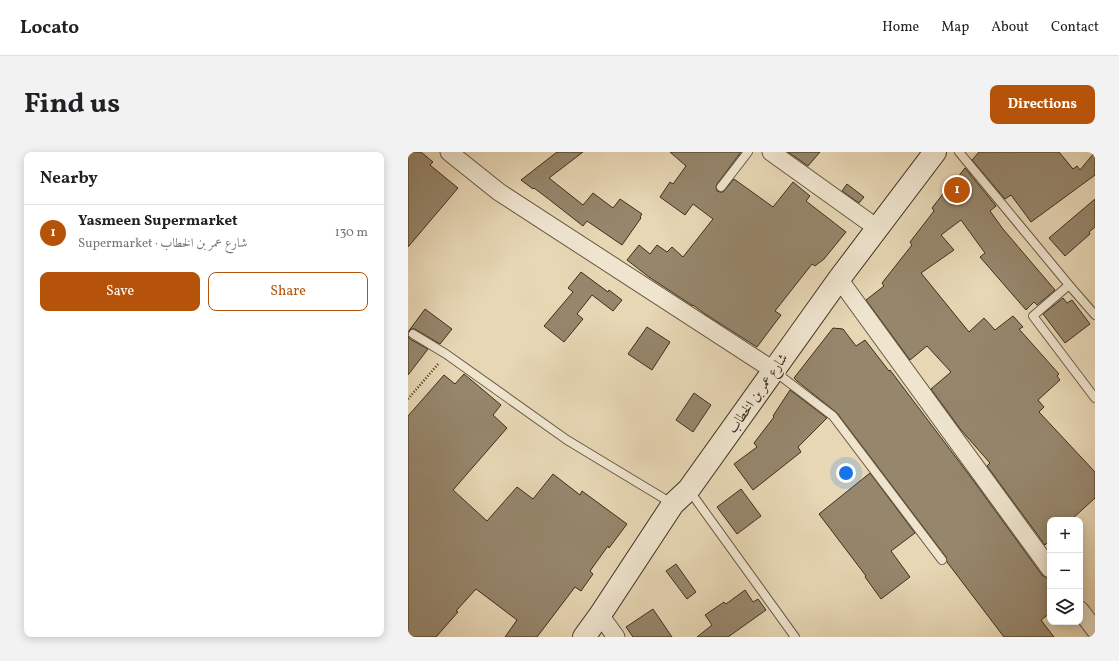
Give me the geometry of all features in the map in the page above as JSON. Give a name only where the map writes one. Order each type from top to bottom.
[{"type":"main road","name":"شارع عمر بن الخطاب","points":[[584,637],[673,504],[689,489],[838,279],[935,152]]},
{"type":"street","points":[[449,152],[500,192],[773,370]]},
{"type":"street","points":[[772,152],[877,228]]},
{"type":"street","points":[[838,279],[1047,565]]},
{"type":"street","points":[[1083,614],[1095,630]]},
{"type":"street","points":[[600,615],[616,637]]},
{"type":"lane","points":[[721,187],[748,152]]},
{"type":"lane","points":[[959,152],[1095,315]]},
{"type":"lane","points":[[1069,285],[1033,316],[1095,398]]},
{"type":"lane","points":[[412,334],[446,354],[567,440],[673,504]]},
{"type":"lane","points":[[773,370],[833,416],[942,560]]},
{"type":"lane","points":[[689,489],[795,637]]},
{"type":"path","points":[[408,399],[446,354]]},
{"type":"building","points":[[408,152],[421,152],[433,162],[430,165],[458,188],[408,247]]},
{"type":"building","points":[[557,152],[583,152],[549,178],[583,205],[593,193],[613,208],[620,199],[642,214],[640,217],[641,218],[622,245],[587,221],[583,226],[534,188],[533,189],[521,180]]},
{"type":"building","points":[[670,152],[741,152],[717,184],[717,191],[723,192],[734,179],[773,207],[793,182],[810,196],[806,201],[846,232],[824,259],[815,266],[812,264],[775,311],[781,315],[757,347],[649,277],[627,260],[639,245],[650,254],[657,245],[667,252],[672,247],[683,257],[713,219],[693,204],[685,215],[660,197],[670,182],[673,184],[686,166]]},
{"type":"building","points":[[788,152],[820,152],[808,166]]},
{"type":"building","points":[[979,152],[1059,152],[1073,169],[1077,166],[1080,170],[1095,152],[1095,175],[1031,222],[1011,195],[1005,199],[972,160]]},
{"type":"building","points":[[965,168],[996,206],[990,211],[1003,229],[1055,290],[1037,305],[1034,302],[1026,310],[980,257],[985,253],[961,220],[941,235],[954,250],[921,273],[969,332],[984,318],[995,330],[1013,316],[1023,327],[1019,329],[1059,374],[1057,376],[1060,380],[1038,400],[1044,407],[1039,412],[1095,472],[1095,498],[1074,517],[1047,517],[1047,543],[1045,545],[987,466],[990,463],[961,430],[931,389],[951,372],[927,346],[910,360],[866,300],[884,286],[882,283],[912,245],[910,242],[934,211],[932,208],[957,176],[958,177]]},
{"type":"building","points":[[847,184],[864,197],[859,203],[842,191]]},
{"type":"building","points":[[1095,199],[1095,227],[1089,232],[1090,234],[1065,256],[1049,238]]},
{"type":"building","points":[[581,272],[608,292],[609,290],[622,300],[613,311],[592,295],[577,314],[583,319],[564,342],[544,326],[573,292],[568,288]]},
{"type":"building","points":[[1063,298],[1067,303],[1072,300],[1090,324],[1065,343],[1043,314]]},
{"type":"building","points":[[425,309],[452,329],[440,344],[415,329],[411,329],[408,332]]},
{"type":"building","points":[[647,327],[670,342],[652,370],[628,354]]},
{"type":"building","points":[[833,328],[843,329],[856,346],[865,340],[889,371],[890,370],[973,480],[1042,575],[1047,578],[1047,615],[1041,620],[1054,637],[1004,637],[947,562],[946,557],[837,413],[794,378]]},
{"type":"building","points":[[408,336],[410,339],[428,349],[408,375]]},
{"type":"building","points":[[464,374],[501,405],[493,415],[507,428],[453,490],[487,521],[517,487],[533,499],[553,474],[580,495],[582,491],[627,524],[609,548],[608,546],[590,571],[593,574],[581,591],[575,587],[537,637],[505,637],[517,620],[476,589],[456,611],[458,612],[436,637],[408,637],[408,416],[444,375],[455,384]]},
{"type":"building","points":[[790,390],[827,418],[798,447],[801,452],[753,490],[734,464],[757,447],[754,443],[774,417],[773,416]]},
{"type":"building","points":[[694,393],[711,405],[693,432],[676,420]]},
{"type":"building","points":[[870,473],[915,533],[891,551],[910,577],[881,599],[865,577],[866,576],[819,514]]},
{"type":"building","points":[[741,489],[761,516],[737,534],[717,507]]},
{"type":"building","points":[[676,564],[696,592],[687,599],[666,571]]},
{"type":"building","points":[[745,590],[753,602],[758,599],[766,610],[728,637],[697,637],[712,625],[705,615],[724,602],[726,604]]},
{"type":"building","points":[[653,609],[672,637],[633,637],[626,627]]},
{"type":"place","name":"Yasmeen Supermarket","points":[[957,190]]}]
